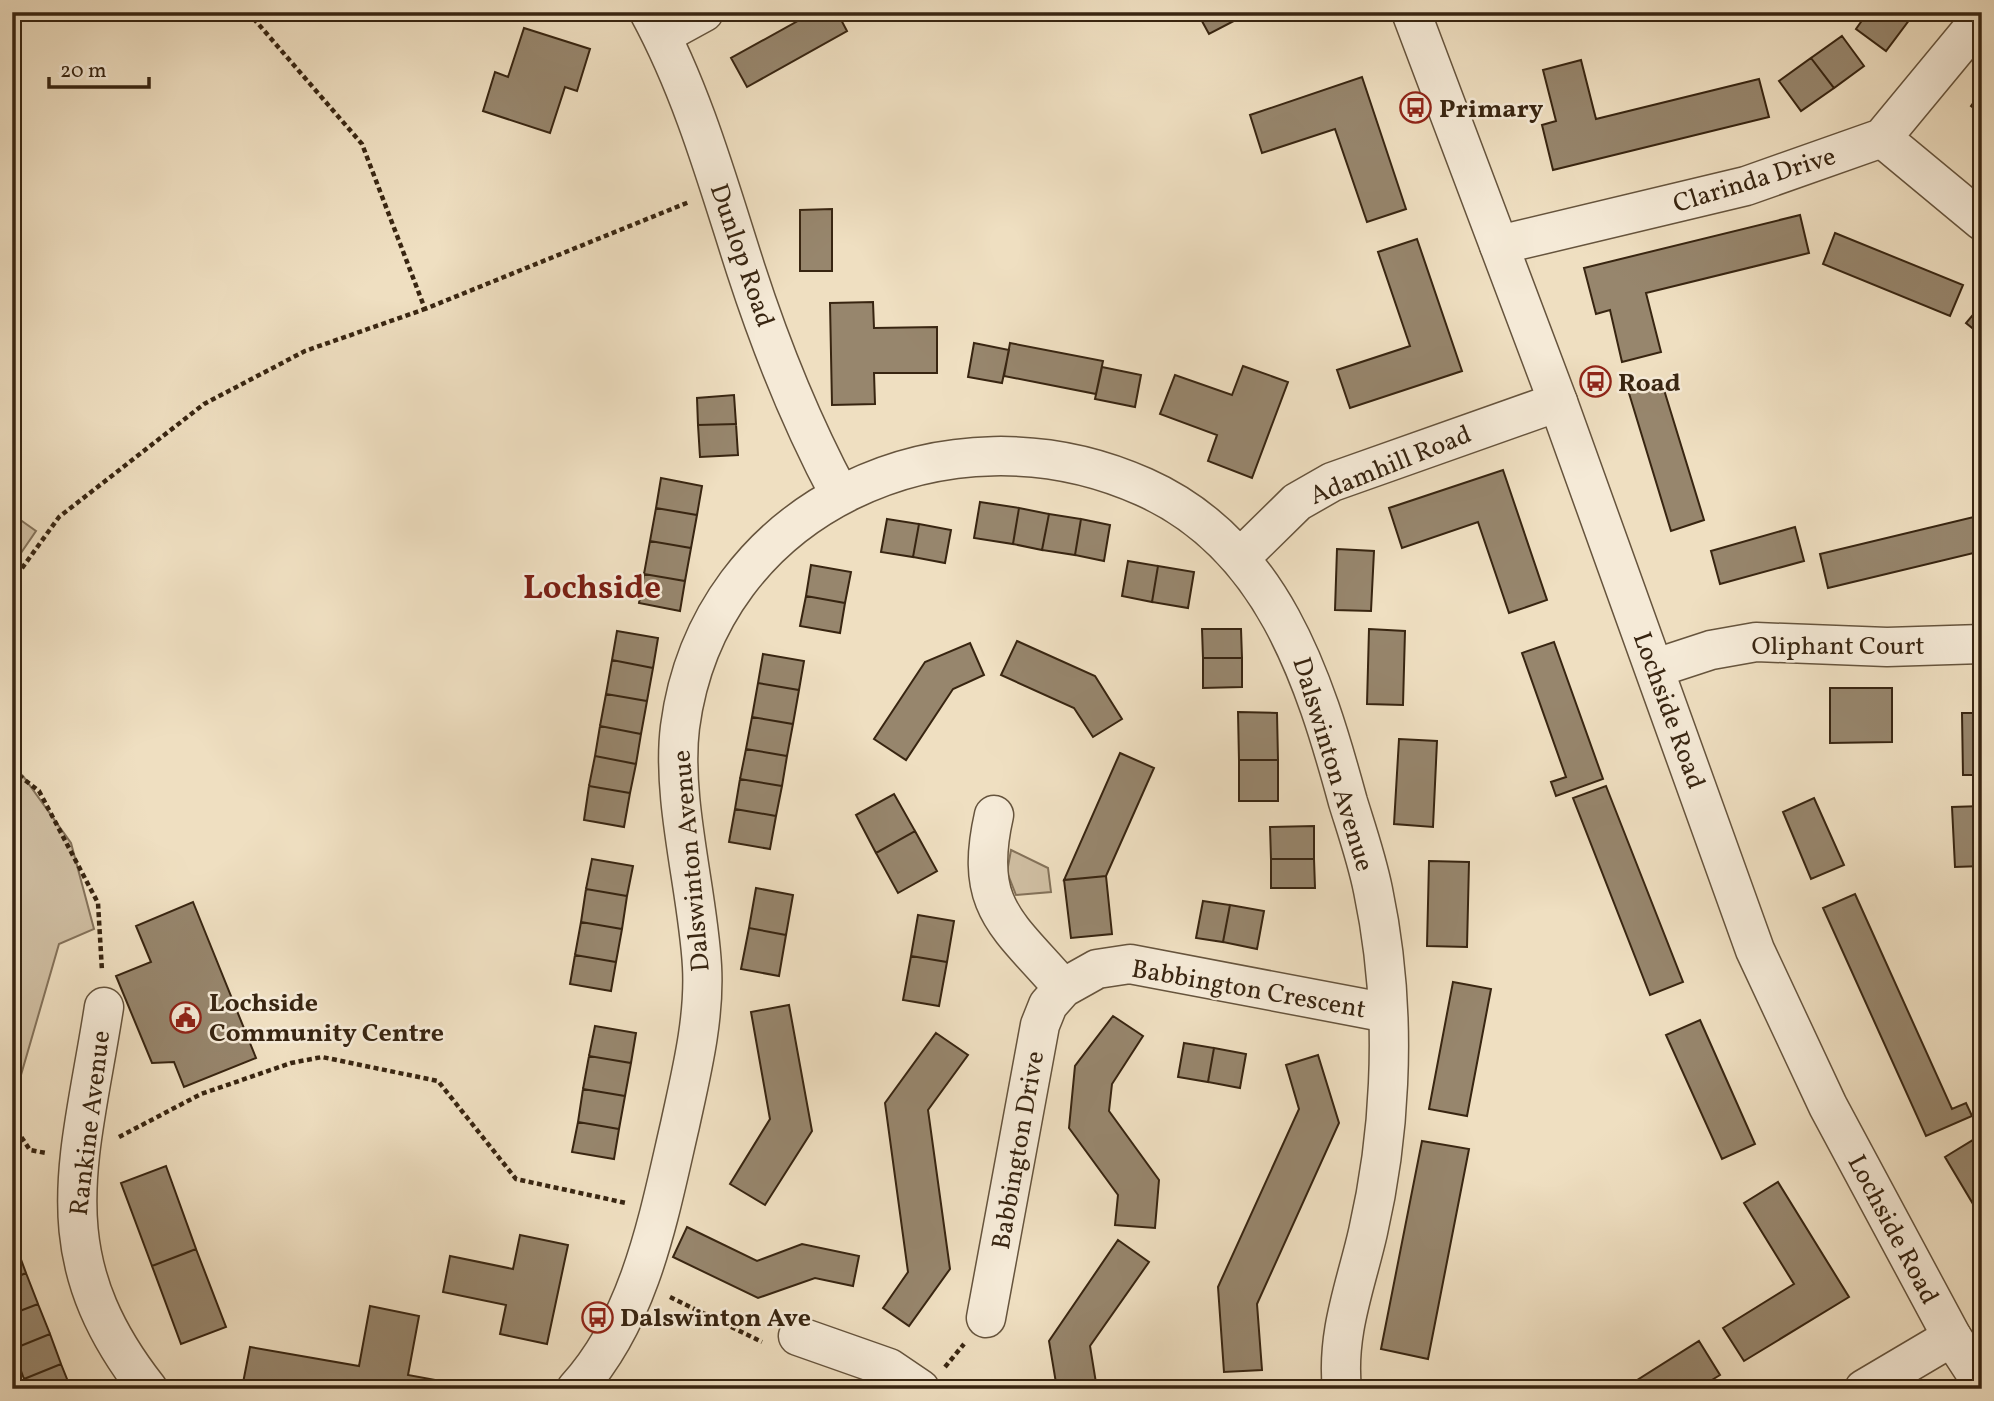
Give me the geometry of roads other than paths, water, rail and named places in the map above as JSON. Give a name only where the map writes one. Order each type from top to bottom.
[{"type":"street","points":[[655,24],[704,12]]},
{"type":"street","name":"Lochside Road","points":[[1411,12],[1656,668],[1755,950],[1828,1106],[1952,1337],[1982,1383]]},
{"type":"street","points":[[1982,17],[1882,138],[1982,221]]},
{"type":"street","name":"Dunlop Road","points":[[655,24],[722,188],[747,273],[809,438],[840,495]]},
{"type":"street","name":"Clarinda Drive","points":[[1499,244],[1746,186],[1882,138]]},
{"type":"street","name":"Adamhill Road","points":[[1241,557],[1297,502],[1332,482],[1558,402]]},
{"type":"street","name":"Dalswinton Avenue","points":[[576,1389],[608,1347],[637,1281],[660,1210],[698,1031],[702,970],[678,759],[680,728],[687,694],[712,628],[752,568],[779,540],[840,495],[885,475],[943,458],[1004,454],[1052,458],[1088,465],[1155,491],[1215,532],[1241,557],[1296,642],[1323,710],[1373,891],[1388,1013],[1388,1085],[1380,1157],[1369,1228],[1344,1323],[1340,1352],[1342,1389]]},
{"type":"street","name":"Oliphant Court","points":[[1656,668],[1711,650],[1756,642],[1886,647],[1982,644]]},
{"type":"street","points":[[993,815],[986,849],[988,888],[1001,918],[1063,988]]},
{"type":"street","name":"Babbington Crescent","points":[[1063,988],[1097,969],[1130,964],[1388,1013]]},
{"type":"street","name":"Babbington Drive","points":[[986,1318],[1040,1025],[1048,1005],[1063,988]]},
{"type":"street","name":"Rankine Avenue","points":[[104,1007],[75,1195],[82,1265],[108,1331],[148,1389]]},
{"type":"street","points":[[798,1336],[889,1368],[932,1379]]},
{"type":"street","points":[[1864,1389],[1952,1337]]},
{"type":"place","name":"Primary","points":[[1416,108]]},
{"type":"place","name":"Road","points":[[1595,382]]},
{"type":"place","name":"Lochside Community Centre","points":[[186,1017]]},
{"type":"place","name":"Dalswinton Ave","points":[[597,1317]]},
{"type":"district","name":"Lochside","points":[[592,586]]}]
